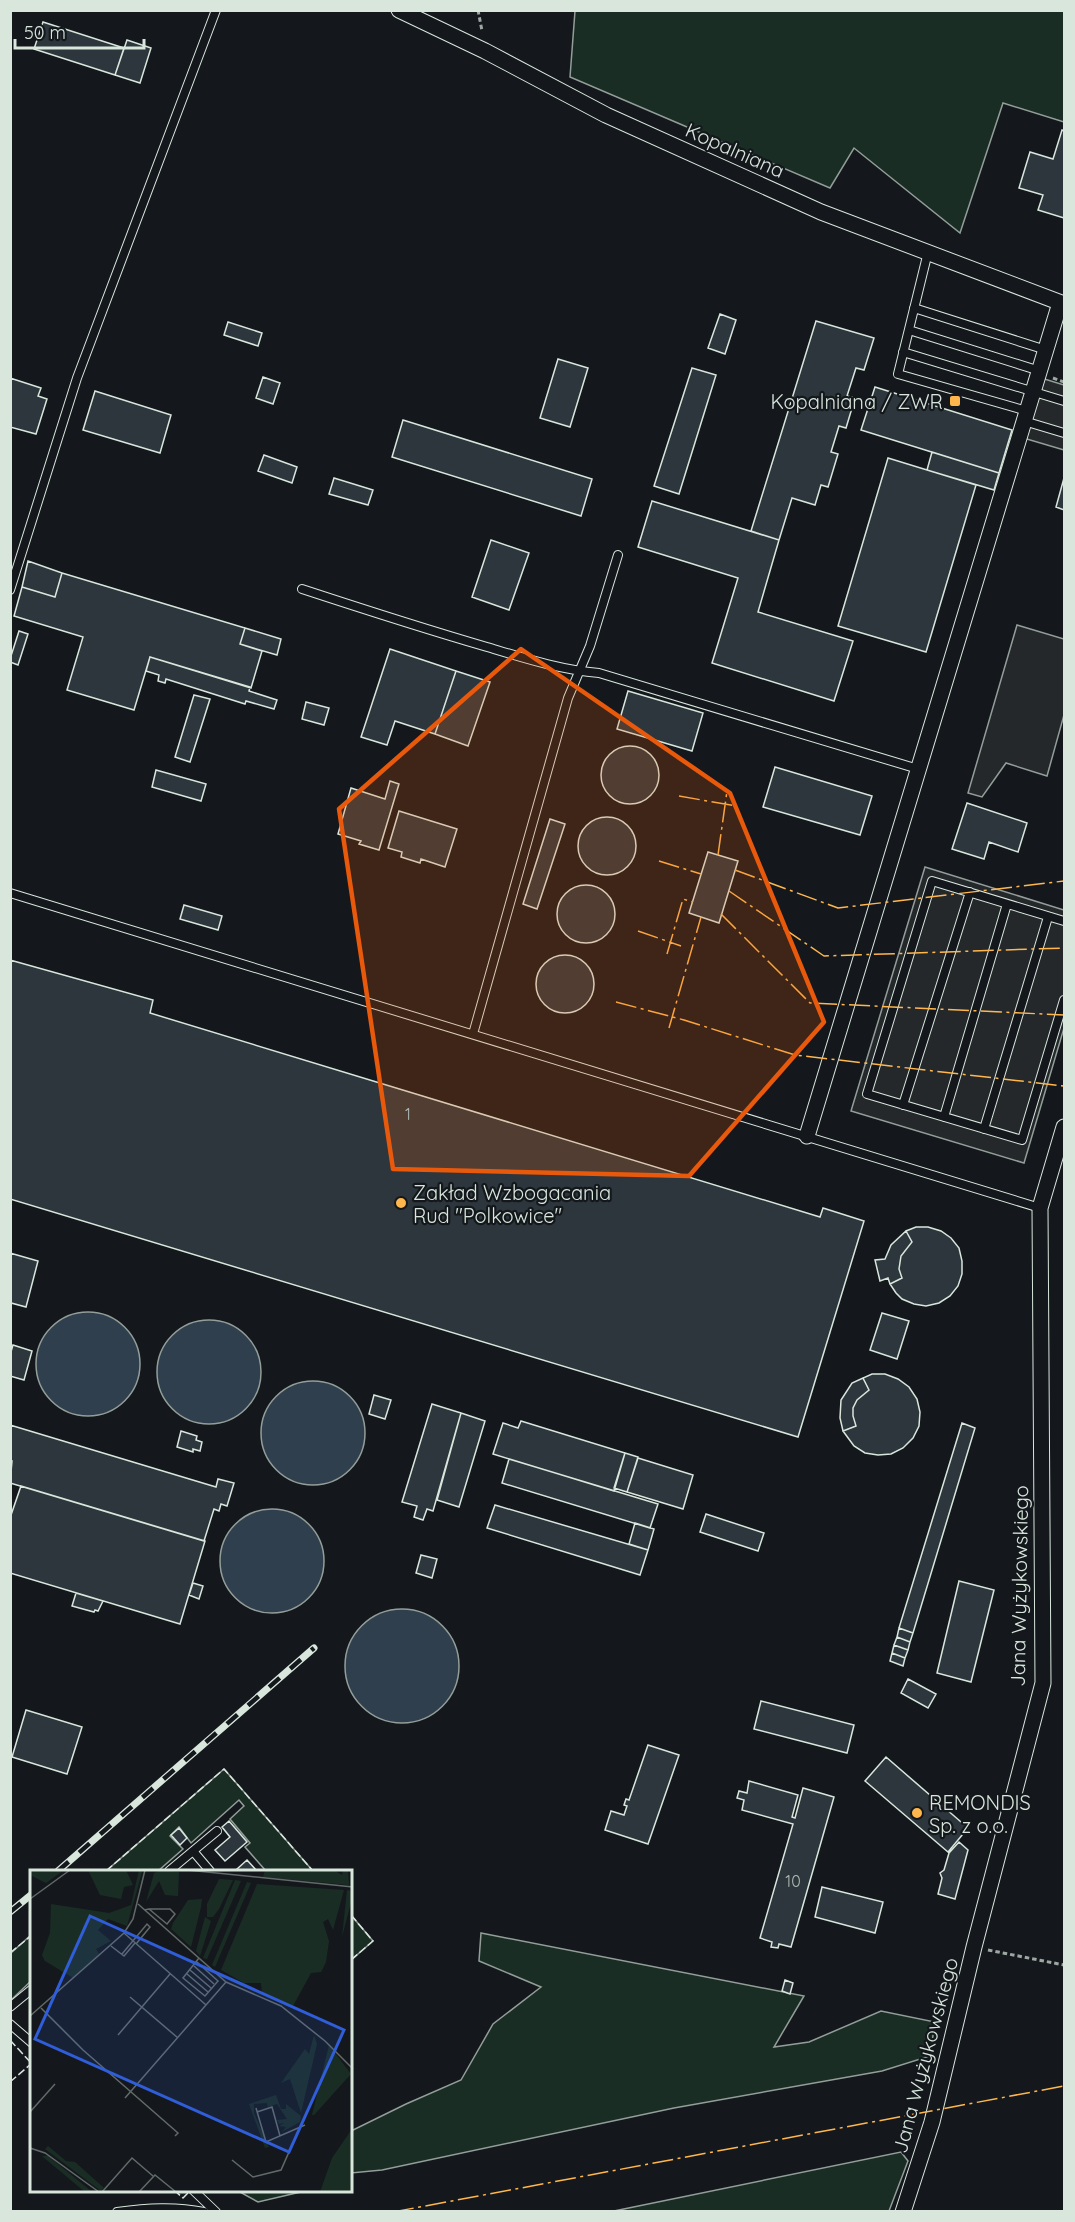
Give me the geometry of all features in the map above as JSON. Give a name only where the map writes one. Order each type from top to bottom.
[{"type":"street","name":"Kopalniana","points":[[399,10],[485,51],[606,115],[821,212],[1062,303]]},
{"type":"street","points":[[807,1136],[1062,303]]},
{"type":"street","name":"Jana Wyżykowskiego","points":[[903,2211],[932,2122],[974,1947],[1043,1683],[1040,1208],[1065,1127]]},
{"type":"lane","points":[[10,590],[77,378],[216,10]]},
{"type":"lane","points":[[928,252],[898,374],[1026,416],[1065,433]]},
{"type":"lane","points":[[914,308],[1046,350]]},
{"type":"lane","points":[[909,330],[1040,371]]},
{"type":"lane","points":[[903,352],[1065,401]]},
{"type":"lane","points":[[473,1034],[568,698],[590,646],[618,555]]},
{"type":"lane","points":[[302,589],[434,632],[578,672],[599,673],[918,769]]},
{"type":"lane","points":[[1065,921],[932,881],[867,1094],[1022,1140],[1065,1000]]},
{"type":"lane","points":[[903,1105],[970,892]]},
{"type":"lane","points":[[10,893],[1040,1208]]},
{"type":"lane","points":[[944,1117],[1007,904]]},
{"type":"lane","points":[[984,1129],[1048,917]]},
{"type":"lane","points":[[170,1870],[217,1831]]},
{"type":"lane","points":[[193,1851],[209,1870]]},
{"type":"lane","points":[[10,2007],[30,1991]]},
{"type":"lane","points":[[10,2024],[30,2041]]},
{"type":"lane","points":[[195,2192],[216,2211]]},
{"type":"lane","points":[[117,2211],[175,2208],[204,2211]]},
{"type":"path","points":[[974,1947],[1065,1965]]},
{"type":"highlighted area","points":[[521,649],[730,793],[824,1022],[689,1176],[393,1169],[339,809]]},
{"type":"green space","points":[[575,11],[1064,11],[1064,122],[1003,103],[960,233],[854,148],[830,188],[570,77]]},
{"type":"green space","points":[[224,1769],[312,1870],[265,1870],[245,1847],[250,1843],[230,1819],[244,1806],[239,1800],[191,1843],[179,1827],[170,1836],[183,1849],[159,1870],[107,1870]]},
{"type":"green space","points":[[352,1916],[373,1941],[352,1959]]},
{"type":"green space","points":[[481,1933],[804,1996],[774,2047],[809,2042],[881,2011],[935,2022],[930,2056],[882,2071],[674,2108],[382,2170],[352,2173],[352,2131],[461,2080],[493,2024],[541,1987],[479,1961]]},
{"type":"green space","points":[[30,1936],[30,1982],[11,2000],[11,1953]]},
{"type":"green space","points":[[901,2152],[908,2161],[889,2211],[614,2211]]},
{"type":"green space","points":[[240,2192],[301,2192],[258,2202]]},
{"type":"shaded area","points":[[1038,377],[1064,385],[1064,450],[1020,437]]},
{"type":"shaded area","points":[[1017,625],[1064,639],[1064,715],[1047,776],[1006,763],[982,797],[968,793]]},
{"type":"shaded area","points":[[925,867],[1064,910],[1064,1028],[1024,1163],[851,1111]]},
{"type":"water","points":[[88,1312],[108,1316],[125,1327],[136,1344],[140,1364],[136,1384],[125,1401],[108,1412],[88,1416],[68,1412],[51,1401],[40,1384],[36,1364],[40,1344],[51,1327],[68,1316]]},
{"type":"water","points":[[209,1320],[229,1324],[246,1335],[257,1352],[261,1372],[257,1392],[246,1409],[229,1420],[209,1424],[189,1420],[172,1409],[161,1392],[157,1372],[161,1352],[172,1335],[189,1324]]},
{"type":"water","points":[[313,1381],[333,1385],[350,1396],[361,1413],[365,1433],[361,1453],[350,1470],[333,1481],[313,1485],[293,1481],[276,1470],[265,1453],[261,1433],[265,1413],[276,1396],[293,1385]]},
{"type":"water","points":[[272,1509],[292,1513],[309,1524],[320,1541],[324,1561],[320,1581],[309,1598],[292,1609],[272,1613],[252,1609],[235,1598],[224,1581],[220,1561],[224,1541],[235,1524],[252,1513]]},
{"type":"water","points":[[402,1609],[424,1614],[442,1626],[454,1644],[459,1666],[454,1688],[442,1706],[424,1718],[402,1723],[380,1718],[362,1706],[350,1688],[345,1666],[350,1644],[362,1626],[380,1614]]},
{"type":"building","points":[[43,22],[124,48],[115,75],[34,49]]},
{"type":"building","points":[[127,40],[151,48],[140,83],[115,75]]},
{"type":"building","points":[[1062,130],[1064,131],[1064,218],[1038,210],[1043,195],[1019,188],[1030,152],[1053,159]]},
{"type":"building","points":[[720,314],[736,320],[725,354],[708,348]]},
{"type":"building","points":[[816,321],[874,338],[864,370],[856,368],[847,396],[855,398],[846,428],[839,426],[831,452],[838,454],[828,487],[821,485],[815,505],[792,498],[779,540],[751,531]]},
{"type":"building","points":[[228,322],[262,333],[258,346],[224,335]]},
{"type":"building","points":[[558,359],[588,368],[570,427],[540,418]]},
{"type":"building","points":[[692,368],[716,375],[679,494],[654,486]]},
{"type":"building","points":[[263,377],[280,383],[273,404],[256,398]]},
{"type":"building","points":[[10,378],[41,388],[38,396],[47,399],[36,434],[10,427]]},
{"type":"building","points":[[875,387],[1012,430],[999,473],[861,430]]},
{"type":"building","points":[[95,391],[171,415],[160,453],[83,430]]},
{"type":"building","points":[[403,420],[592,479],[581,516],[392,457]]},
{"type":"building","points":[[932,452],[999,473],[994,490],[927,470]]},
{"type":"building","points":[[264,455],[297,467],[292,483],[258,471]]},
{"type":"building","points":[[888,458],[976,485],[926,652],[838,626]]},
{"type":"building","points":[[334,478],[373,490],[368,505],[329,494]]},
{"type":"building","points":[[1064,478],[1064,510],[1056,507]]},
{"type":"building","points":[[652,501],[779,540],[758,612],[853,641],[834,701],[712,663],[738,578],[638,547]]},
{"type":"building","points":[[491,540],[529,553],[509,610],[472,597]]},
{"type":"building","points":[[28,561],[62,573],[55,597],[22,587]]},
{"type":"building","points":[[62,573],[245,628],[240,644],[262,651],[251,688],[150,657],[134,710],[67,690],[83,637],[14,616],[22,587],[55,597]]},
{"type":"building","points":[[245,628],[281,639],[277,655],[240,644]]},
{"type":"building","points":[[19,631],[28,634],[18,665],[10,662],[10,659]]},
{"type":"building","points":[[390,649],[456,671],[435,734],[395,721],[387,745],[361,737]]},
{"type":"building","points":[[150,657],[250,687],[249,691],[277,700],[274,709],[246,701],[245,704],[166,679],[165,683],[158,681],[159,675],[146,671]]},
{"type":"building","points":[[456,671],[490,682],[468,746],[435,734]]},
{"type":"building","points":[[628,691],[703,713],[692,751],[617,729]]},
{"type":"building","points":[[194,695],[210,699],[190,762],[175,757]]},
{"type":"building","points":[[306,702],[329,708],[324,725],[302,719]]},
{"type":"building","points":[[624,746],[636,746],[651,754],[659,769],[659,781],[651,796],[636,804],[624,804],[609,796],[601,781],[601,769],[609,754]]},
{"type":"building","points":[[775,767],[872,796],[860,835],[763,807]]},
{"type":"building","points":[[156,770],[206,784],[201,801],[152,787]]},
{"type":"building","points":[[390,781],[399,784],[379,850],[359,844],[361,841],[338,834],[351,788],[385,799]]},
{"type":"building","points":[[967,803],[1027,823],[1018,852],[989,842],[984,859],[952,849]]},
{"type":"building","points":[[399,811],[457,829],[445,867],[421,859],[420,863],[401,857],[402,852],[388,848]]},
{"type":"building","points":[[601,817],[613,817],[628,825],[636,840],[636,852],[628,867],[613,875],[601,875],[586,867],[578,852],[578,840],[586,825]]},
{"type":"building","points":[[550,819],[565,824],[537,909],[523,904]]},
{"type":"building","points":[[708,852],[738,861],[719,923],[689,913]]},
{"type":"building","points":[[580,885],[592,885],[607,893],[615,908],[615,920],[607,935],[592,943],[580,943],[565,935],[557,920],[557,908],[565,893]]},
{"type":"building","points":[[184,905],[222,916],[218,930],[180,919]]},
{"type":"building","points":[[559,955],[571,955],[586,963],[594,978],[594,990],[586,1005],[571,1013],[559,1013],[544,1005],[536,990],[536,978],[544,963]]},
{"type":"building","name":"Zakład Wzbogacania Rud \"Polkowice\"","points":[[10,960],[153,1000],[150,1013],[820,1217],[823,1208],[864,1221],[798,1437],[10,1199]]},
{"type":"building","points":[[916,1227],[928,1227],[941,1231],[951,1238],[959,1248],[962,1261],[962,1274],[958,1286],[950,1296],[939,1303],[926,1306],[902,1299],[890,1284],[902,1278],[899,1269],[901,1256],[912,1242],[906,1231]]},
{"type":"building","points":[[906,1231],[912,1242],[901,1256],[899,1269],[902,1278],[890,1284],[888,1278],[880,1281],[875,1260],[885,1259],[891,1245]]},
{"type":"building","points":[[10,1253],[38,1261],[26,1307],[11,1303],[10,1305]]},
{"type":"building","points":[[882,1313],[909,1321],[897,1359],[870,1350]]},
{"type":"building","points":[[13,1345],[32,1351],[24,1380],[10,1376],[10,1355]]},
{"type":"building","points":[[872,1374],[885,1374],[898,1379],[909,1387],[917,1399],[920,1412],[919,1426],[913,1438],[903,1448],[891,1454],[865,1453],[854,1446],[843,1431],[856,1426],[853,1408],[857,1400],[869,1390],[863,1378]]},
{"type":"building","points":[[863,1378],[869,1390],[857,1400],[853,1408],[856,1426],[843,1431],[840,1418],[841,1400],[852,1383]]},
{"type":"building","points":[[374,1395],[391,1400],[385,1419],[369,1414]]},
{"type":"building","points":[[432,1404],[461,1413],[433,1511],[427,1509],[423,1520],[414,1517],[417,1506],[402,1502]]},
{"type":"building","points":[[461,1413],[485,1421],[459,1507],[437,1500]]},
{"type":"building","points":[[521,1421],[625,1453],[614,1491],[493,1454],[503,1423],[518,1428]]},
{"type":"building","points":[[962,1423],[975,1428],[913,1633],[899,1628]]},
{"type":"building","points":[[10,1425],[216,1487],[218,1479],[234,1483],[227,1506],[221,1504],[219,1511],[214,1509],[204,1541],[10,1483],[12,1461],[10,1461]]},
{"type":"building","points":[[181,1431],[197,1436],[196,1440],[202,1442],[200,1451],[193,1449],[193,1452],[177,1447]]},
{"type":"building","points":[[625,1453],[638,1457],[627,1492],[614,1488]]},
{"type":"building","points":[[638,1458],[693,1475],[683,1509],[627,1492]]},
{"type":"building","points":[[509,1459],[658,1504],[650,1528],[502,1483]]},
{"type":"building","points":[[21,1486],[205,1541],[180,1624],[10,1573],[10,1518]]},
{"type":"building","points":[[495,1505],[648,1550],[640,1575],[487,1528]]},
{"type":"building","points":[[706,1514],[764,1533],[758,1551],[700,1532]]},
{"type":"building","points":[[635,1523],[654,1529],[648,1550],[629,1544]]},
{"type":"building","points":[[421,1555],[437,1559],[432,1578],[416,1573]]},
{"type":"building","points":[[959,1581],[994,1590],[971,1682],[937,1673]]},
{"type":"building","points":[[193,1583],[203,1586],[199,1599],[189,1595]]},
{"type":"building","points":[[76,1593],[103,1601],[98,1611],[72,1606]]},
{"type":"building","points":[[899,1628],[913,1633],[910,1642],[897,1637]]},
{"type":"building","points":[[897,1637],[910,1642],[908,1650],[894,1645]]},
{"type":"building","points":[[894,1645],[908,1650],[905,1658],[892,1653]]},
{"type":"building","points":[[892,1653],[905,1658],[903,1666],[890,1661]]},
{"type":"building","points":[[908,1679],[936,1694],[928,1708],[901,1693]]},
{"type":"building","points":[[761,1701],[854,1725],[847,1753],[754,1729]]},
{"type":"building","points":[[26,1710],[82,1727],[67,1774],[12,1757]]},
{"type":"building","points":[[648,1745],[679,1755],[648,1844],[605,1830],[611,1811],[624,1815],[627,1806],[624,1805],[626,1799],[629,1800]]},
{"type":"building","points":[[886,1757],[968,1828],[948,1852],[865,1781]]},
{"type":"building","points":[[749,1781],[798,1795],[792,1817],[795,1818],[803,1788],[834,1797],[791,1947],[779,1944],[778,1948],[771,1947],[772,1942],[760,1938],[793,1824],[742,1810],[744,1800],[737,1798],[739,1791],[747,1793]]},
{"type":"building","points":[[229,1821],[247,1842],[225,1861],[215,1850],[230,1837],[222,1827]]},
{"type":"building","points":[[179,1828],[187,1838],[180,1845],[171,1835]]},
{"type":"building","points":[[959,1842],[968,1850],[955,1899],[938,1894],[942,1878],[940,1873],[944,1870],[949,1853]]},
{"type":"building","points":[[247,1860],[256,1870],[238,1870]]},
{"type":"building","points":[[822,1887],[883,1902],[875,1933],[815,1917]]},
{"type":"building","points":[[785,1980],[793,1983],[790,1994],[782,1991]]},
{"type":"railway","points":[[59,1870],[314,1648]]},
{"type":"railway","points":[[10,1912],[30,1896]]},
{"type":"fence","points":[[107,1870],[224,1769],[312,1870]]},
{"type":"fence","points":[[352,1916],[373,1941],[352,1959]]},
{"type":"fence","points":[[10,1953],[30,1937]]},
{"type":"fence","points":[[10,2040],[30,2062]]},
{"type":"fence","points":[[10,2082],[30,2065]]},
{"type":"fence","points":[[176,2192],[183,2198],[189,2192]]},
{"type":"power","points":[[718,855],[727,791]]},
{"type":"power","points":[[679,796],[736,806]]},
{"type":"power","points":[[659,861],[701,874]]},
{"type":"power","points":[[735,870],[838,908],[1064,881]]},
{"type":"power","points":[[729,891],[824,956],[1064,948]]},
{"type":"power","points":[[667,954],[683,899],[693,902]]},
{"type":"power","points":[[721,914],[810,1003],[1064,1015]]},
{"type":"power","points":[[669,1028],[701,917]]},
{"type":"power","points":[[638,931],[681,946]]},
{"type":"power","points":[[616,1002],[684,1020],[795,1055],[1064,1086]]},
{"type":"power","points":[[393,2212],[1064,2086]]},
{"type":"place","name":"Kopalniana / ZWR","points":[[955,401]]},
{"type":"place","name":"Zakład Wzbogacania Rud \"Polkowice\"","points":[[401,1203]]},
{"type":"place","name":"REMONDIS Sp. z o.o.","points":[[917,1813]]}]
